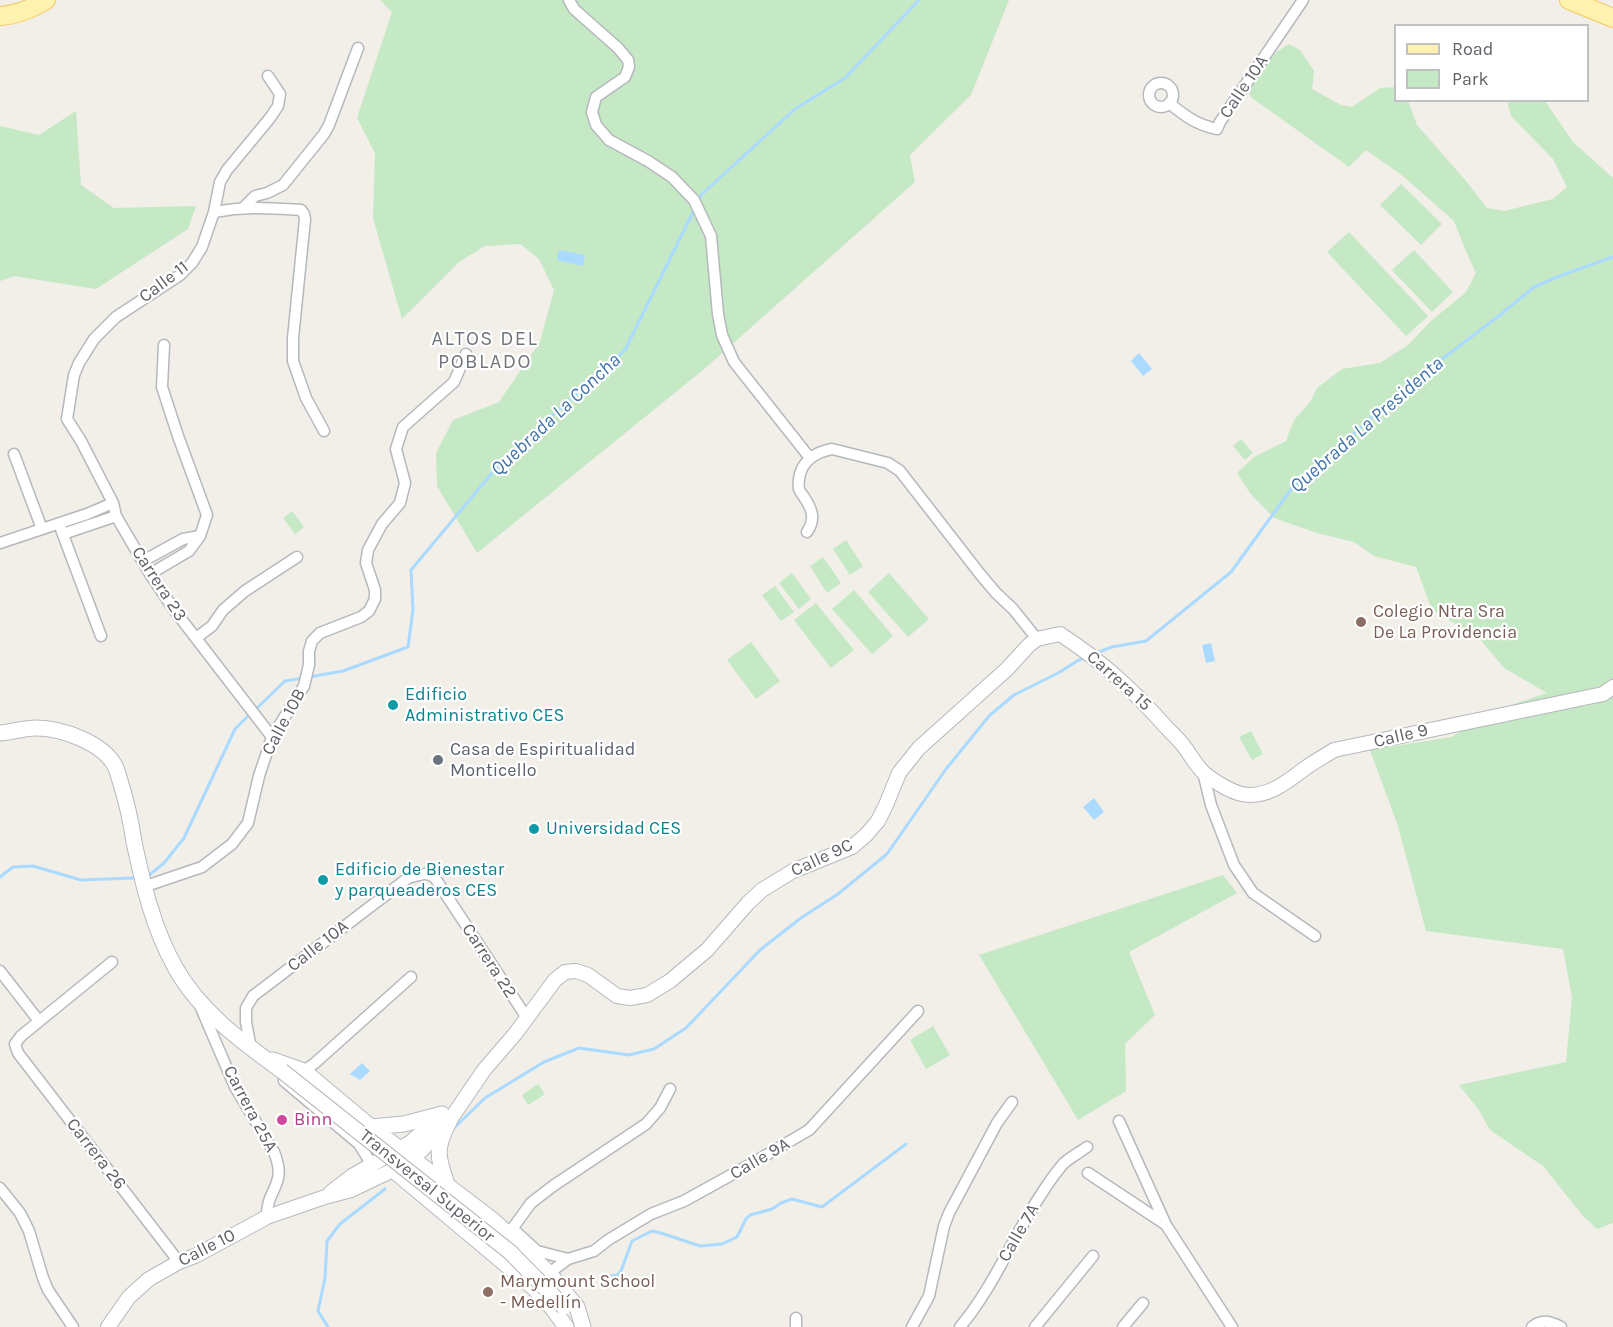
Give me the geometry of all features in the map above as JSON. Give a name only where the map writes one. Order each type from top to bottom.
[{"type":"main road","points":[[0,16],[31,9],[46,0]]},
{"type":"main road","points":[[1569,0],[1613,18]]},
{"type":"main road","name":"Transversal Superior","points":[[0,733],[36,728],[58,731],[81,738],[101,750],[115,766],[128,804],[142,880],[158,931],[175,967],[199,1002],[280,1074],[510,1252],[564,1307],[576,1327]]},
{"type":"main road","points":[[255,1052],[310,1067],[323,1087],[371,1127],[494,1221],[502,1240],[534,1288],[566,1327]]},
{"type":"main road","points":[[371,1127],[446,1117],[438,1158],[447,1184]]},
{"type":"main road","points":[[393,1170],[465,1229],[502,1240],[549,1273],[577,1306],[583,1327]]},
{"type":"street","name":"Calle 10A","points":[[1169,103],[1193,122],[1217,129],[1303,0]]},
{"type":"street","points":[[571,4],[628,60],[629,67],[625,77],[596,96],[591,112],[596,125],[609,140],[672,177],[694,200],[711,236],[722,335],[734,362],[810,458]]},
{"type":"street","points":[[244,207],[255,196],[267,194],[283,185],[324,134],[358,48]]},
{"type":"street","name":"Calle 11","points":[[67,419],[79,363],[94,339],[116,317],[169,283],[192,263],[202,248],[214,212],[220,182],[278,106],[280,94],[268,76]]},
{"type":"street","points":[[214,212],[244,207],[301,210],[304,214],[294,361],[306,398],[324,430]]},
{"type":"street","points":[[150,574],[189,550],[200,536],[207,515],[162,387],[164,345]]},
{"type":"street","name":"Calle 10B","points":[[142,880],[202,867],[232,844],[249,823],[259,776],[272,737],[304,686],[312,640],[320,633],[361,617],[369,611],[375,599],[375,590],[366,563],[368,550],[382,524],[399,503],[405,483],[396,449],[403,427],[454,382],[466,354]]},
{"type":"street","name":"Carrera 23","points":[[67,419],[113,503],[116,516],[150,574],[174,611],[272,737]]},
{"type":"street","points":[[807,532],[812,525],[813,517],[810,506],[799,489],[799,476],[810,458],[832,449],[888,463],[900,471],[980,574],[1037,639]]},
{"type":"street","points":[[14,454],[42,529]]},
{"type":"street","points":[[61,529],[113,503]]},
{"type":"street","points":[[0,543],[42,529],[61,529],[116,516]]},
{"type":"street","points":[[61,529],[100,636]]},
{"type":"street","points":[[143,561],[183,539],[200,536]]},
{"type":"street","points":[[196,638],[212,627],[223,610],[245,591],[297,557]]},
{"type":"street","name":"Carrera 15","points":[[1037,639],[1060,634],[1107,667],[1146,704],[1182,744],[1203,772],[1211,805],[1234,865],[1253,892],[1315,936]]},
{"type":"street","name":"Calle 9C","points":[[565,972],[576,971],[588,975],[617,996],[630,998],[647,995],[670,981],[706,950],[755,897],[779,878],[852,847],[867,835],[878,821],[886,805],[898,772],[919,748],[1037,639]]},
{"type":"street","name":"Calle 9","points":[[1203,772],[1238,793],[1251,795],[1283,785],[1334,750],[1603,693],[1613,687]]},
{"type":"street","name":"Calle 10A","points":[[255,1052],[246,1022],[246,1008],[253,996],[408,878],[430,874]]},
{"type":"street","name":"Carrera 22","points":[[430,874],[435,878],[527,1018]]},
{"type":"street","points":[[0,971],[39,1021],[112,962]]},
{"type":"street","name":"Calle 10","points":[[108,1327],[129,1297],[149,1279],[267,1217],[351,1190],[393,1170],[406,1154],[446,1117],[515,1034],[555,980],[565,972]]},
{"type":"street","points":[[310,1067],[411,977]]},
{"type":"street","name":"Carrera 25A","points":[[199,1002],[235,1087],[278,1162],[280,1173],[267,1206],[267,1217]]},
{"type":"street","name":"Calle 9A","points":[[534,1288],[549,1273],[568,1260],[594,1251],[651,1214],[684,1201],[809,1130],[918,1011]]},
{"type":"street","name":"Carrera 26","points":[[39,1021],[15,1044],[18,1053],[180,1262]]},
{"type":"street","points":[[280,1074],[359,1144],[372,1165]]},
{"type":"street","points":[[568,1260],[502,1240],[531,1203],[552,1186],[646,1124],[660,1108],[670,1089]]},
{"type":"street","points":[[912,1327],[929,1296],[944,1226],[949,1213],[997,1123],[1012,1102]]},
{"type":"street","points":[[1119,1121],[1166,1225],[1233,1327]]},
{"type":"street","name":"Calle 7A","points":[[960,1327],[977,1306],[1018,1232],[1052,1178],[1065,1162],[1087,1147]]},
{"type":"street","name":"Calle 10","points":[[325,1197],[352,1176],[372,1165],[406,1154]]},
{"type":"street","points":[[1088,1173],[1166,1225]]},
{"type":"street","points":[[0,1188],[20,1213],[29,1231],[48,1290],[73,1327]]},
{"type":"street","points":[[1035,1327],[1093,1256]]},
{"type":"street","points":[[1123,1327],[1143,1303]]},
{"type":"street","points":[[1532,1327],[1538,1322],[1551,1321],[1561,1327]]},
{"type":"green space","points":[[380,0],[1009,0],[971,95],[910,155],[915,182],[703,370],[477,553],[437,486],[436,453],[453,420],[499,402],[540,342],[554,290],[539,259],[520,244],[485,246],[459,262],[402,319],[373,218],[375,153],[357,118],[392,12]]},
{"type":"green space","points":[[1289,44],[1300,50],[1314,71],[1312,89],[1341,105],[1352,107],[1380,88],[1394,87],[1394,102],[1408,102],[1417,125],[1487,208],[1504,211],[1553,199],[1567,187],[1553,159],[1511,116],[1507,102],[1546,102],[1573,142],[1613,178],[1613,1223],[1597,1229],[1583,1216],[1543,1166],[1490,1130],[1479,1110],[1459,1085],[1566,1062],[1572,997],[1563,949],[1426,931],[1398,826],[1370,750],[1452,737],[1487,713],[1547,693],[1504,668],[1478,637],[1432,610],[1416,567],[1374,556],[1354,542],[1317,533],[1274,518],[1250,493],[1237,473],[1254,457],[1286,441],[1294,420],[1310,402],[1317,388],[1342,369],[1380,363],[1408,345],[1431,321],[1466,292],[1476,273],[1454,221],[1403,176],[1366,150],[1349,167],[1252,98],[1248,92],[1275,53]]},
{"type":"green space","points":[[76,111],[81,185],[114,208],[196,206],[188,229],[96,289],[14,276],[0,281],[0,126],[39,135]]},
{"type":"green space","points":[[1401,184],[1442,224],[1421,245],[1380,205]]},
{"type":"green space","points":[[1349,232],[1428,316],[1406,336],[1327,252]]},
{"type":"green space","points":[[1414,250],[1453,292],[1432,312],[1392,270]]},
{"type":"green space","points":[[1241,439],[1253,453],[1245,460],[1233,446]]},
{"type":"green space","points":[[292,511],[304,527],[295,534],[283,518]]},
{"type":"green space","points":[[846,540],[863,566],[850,575],[833,549]]},
{"type":"green space","points":[[823,557],[841,583],[827,593],[810,566]]},
{"type":"green space","points":[[792,573],[811,599],[799,609],[779,583]]},
{"type":"green space","points":[[889,573],[929,619],[908,637],[868,592]]},
{"type":"green space","points":[[775,586],[794,612],[781,621],[762,595]]},
{"type":"green space","points":[[854,590],[893,636],[872,654],[832,609]]},
{"type":"green space","points":[[816,603],[854,650],[831,668],[794,620]]},
{"type":"green space","points":[[751,642],[780,681],[756,699],[727,660]]},
{"type":"green space","points":[[1251,731],[1263,754],[1252,760],[1239,737]]},
{"type":"green space","points":[[1223,875],[1237,893],[1129,952],[1155,1015],[1125,1044],[1126,1091],[1078,1120],[979,955]]},
{"type":"green space","points":[[933,1026],[950,1055],[926,1069],[910,1040]]},
{"type":"green space","points":[[538,1084],[545,1094],[528,1105],[522,1095]]},
{"type":"water","points":[[559,250],[585,255],[583,266],[557,260]]},
{"type":"water","points":[[1139,353],[1152,369],[1143,376],[1131,361]]},
{"type":"water","points":[[1211,643],[1215,661],[1206,663],[1202,645]]},
{"type":"water","points":[[1094,798],[1104,812],[1094,820],[1083,807]]},
{"type":"water","points":[[362,1063],[370,1071],[360,1080],[350,1074]]},
{"type":"waterway","name":"Quebrada La Concha","points":[[698,202],[701,195],[795,109],[845,78],[919,0]]},
{"type":"waterway","name":"Quebrada La Concha","points":[[309,677],[343,671],[408,647],[413,610],[411,570],[502,461],[625,350],[695,208]]},
{"type":"waterway","name":"Quebrada La Presidenta","points":[[1096,653],[1112,647],[1146,641],[1231,572],[1292,488],[1412,382],[1534,287],[1613,257]]},
{"type":"waterway","name":"Quebrada La Presidenta","points":[[454,1128],[485,1098],[544,1062],[579,1048],[629,1055],[654,1049],[686,1028],[760,950],[801,918],[838,894],[887,854],[946,769],[990,715],[1014,695],[1084,658]]},
{"type":"waterway","name":"Quebrada La Concha","points":[[255,710],[285,681],[303,678]]},
{"type":"waterway","name":"Quebrada La Concha","points":[[148,876],[164,863],[184,838],[235,729],[250,714]]},
{"type":"waterway","name":"Quebrada La Concha","points":[[0,877],[13,867],[33,866],[81,880],[134,878]]},
{"type":"waterway","points":[[600,1278],[617,1275],[621,1271],[632,1241],[652,1231],[700,1246],[722,1244],[737,1237],[750,1215],[772,1209],[781,1203],[792,1199],[822,1207],[906,1144]]},
{"type":"waterway","name":"Quebrada La Presidenta","points":[[328,1327],[318,1311],[325,1278],[327,1241],[340,1224],[385,1189]]},
{"type":"place","name":"Colegio Ntra Sra De La Providencia","points":[[1361,622]]},
{"type":"place","name":"Edificio Administrativo CES","points":[[393,705]]},
{"type":"place","name":"Casa de Espiritualidad Monticello","points":[[438,760]]},
{"type":"place","name":"Universidad CES","points":[[534,829]]},
{"type":"place","name":"Edificio de Bienestar y parqueaderos CES","points":[[323,880]]},
{"type":"place","name":"Binn","points":[[282,1120]]},
{"type":"place","name":"Marymount School - Medellín","points":[[488,1292]]},
{"type":"district","name":"ALTOS DEL POBLADO","points":[[485,350]]}]
